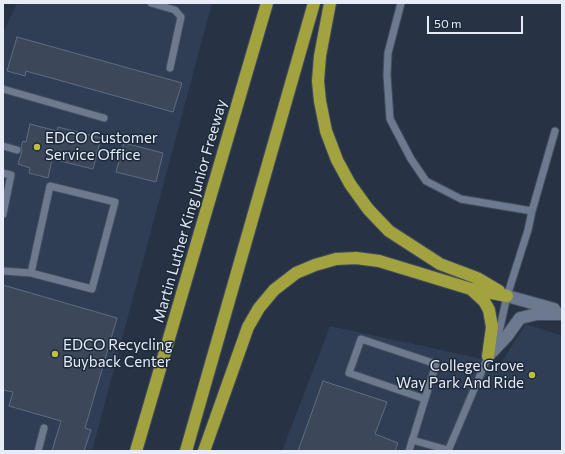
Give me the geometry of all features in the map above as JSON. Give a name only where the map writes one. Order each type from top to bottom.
[{"type":"highway","name":"Martin Luther King Junior Freeway","points":[[136,451],[267,3]]},
{"type":"highway","points":[[186,451],[314,3]]},
{"type":"highway","points":[[330,3],[320,56],[318,81],[320,101],[326,131],[337,160],[350,184],[368,209],[389,231],[440,264],[477,278],[507,296]]},
{"type":"highway","points":[[204,451],[248,328],[259,308],[274,290],[296,273],[315,265],[336,259],[356,258],[379,261],[471,290],[507,296]]},
{"type":"highway","points":[[471,290],[484,301],[489,310],[492,327],[488,356]]},
{"type":"main road","points":[[507,296],[562,313]]},
{"type":"main road","points":[[488,356],[507,336],[520,318],[537,314],[562,313]]},
{"type":"lane","points":[[151,3],[176,6],[181,17],[170,68]]},
{"type":"lane","points":[[401,3],[388,53],[387,75],[390,119],[411,159],[426,181],[461,199],[532,211]]},
{"type":"lane","points":[[3,89],[104,118]]},
{"type":"lane","points":[[412,440],[448,450],[499,332],[507,296],[528,230],[555,131]]},
{"type":"lane","points":[[3,146],[17,150]]},
{"type":"lane","points":[[3,174],[11,175],[3,214]]},
{"type":"lane","points":[[3,271],[31,273],[92,289],[115,202],[50,186],[31,273]]},
{"type":"lane","points":[[409,451],[436,364],[361,339],[349,373],[425,399]]},
{"type":"lane","points":[[38,451],[44,428]]},
{"type":"shaded area","points":[[17,3],[212,3],[92,451],[3,451],[3,33]]},
{"type":"shaded area","points":[[526,324],[562,336],[562,451],[282,451],[330,326],[501,363]]},
{"type":"building","points":[[17,37],[182,83],[173,112],[26,71],[25,76],[7,71]]},
{"type":"building","points":[[30,124],[57,131],[58,127],[101,138],[93,169],[52,159],[48,178],[29,173],[30,168],[18,164],[22,151],[21,147],[23,141],[26,142]]},
{"type":"building","points":[[124,143],[163,153],[156,182],[116,172]]},
{"type":"building","name":"EDCO Recycling Buyback Center","points":[[3,285],[117,318],[85,428],[91,430],[84,451],[52,451],[61,421],[9,406],[13,392],[3,390]]},
{"type":"building","points":[[323,381],[387,402],[375,434],[398,443],[395,451],[298,451]]},
{"type":"place","name":"EDCO Customer Service Office","points":[[37,147]]},
{"type":"place","name":"EDCO Recycling Buyback Center","points":[[55,354]]},
{"type":"place","name":"College Grove Way Park And Ride","points":[[532,375]]}]
